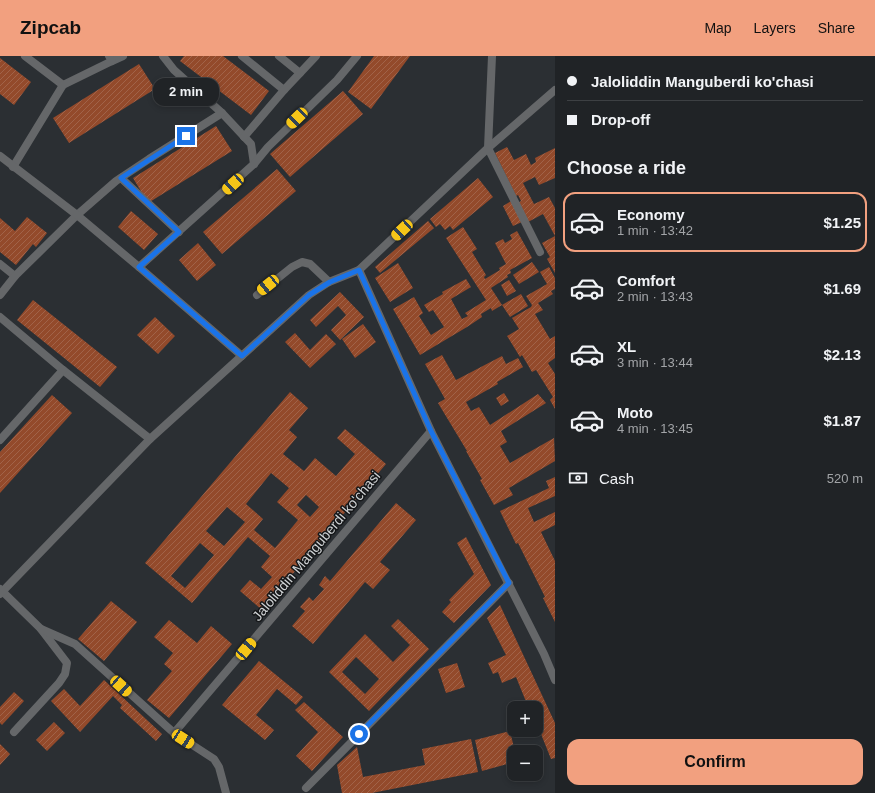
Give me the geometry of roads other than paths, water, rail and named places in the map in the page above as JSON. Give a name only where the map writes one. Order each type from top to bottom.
[{"type":"street","points":[[25,56],[63,85]]},
{"type":"street","points":[[13,167],[63,85],[110,58],[123,56]]},
{"type":"street","points":[[163,56],[174,70],[222,113],[251,144],[254,164]]},
{"type":"street","points":[[242,56],[284,90]]},
{"type":"street","points":[[279,56],[300,73]]},
{"type":"street","points":[[244,137],[284,90],[316,56]]},
{"type":"street","points":[[139,267],[254,164],[268,147],[337,80],[357,56]]},
{"type":"street","points":[[492,56],[488,148],[540,252]]},
{"type":"street","points":[[14,732],[59,684],[66,674],[67,663],[41,629],[1,591],[150,439],[309,295],[330,282],[359,270],[488,148],[555,90]]},
{"type":"street","points":[[0,295],[15,276],[77,215],[121,178],[222,113]]},
{"type":"street","points":[[0,156],[77,215],[242,356]]},
{"type":"street","points":[[121,178],[179,232]]},
{"type":"street","points":[[257,295],[292,267],[302,262],[310,264],[330,282]]},
{"type":"street","points":[[0,264],[15,276]]},
{"type":"street","points":[[359,270],[431,431],[509,583],[544,654],[555,680]]},
{"type":"street","points":[[0,317],[63,370],[150,439]]},
{"type":"street","points":[[0,440],[63,370]]},
{"type":"street","name":"Jaloliddin Manguberdi ko'chasi","points":[[174,734],[431,431]]},
{"type":"street","points":[[306,788],[509,583]]},
{"type":"street","points":[[41,629],[75,644],[174,734],[214,759],[219,767],[226,793]]}]
